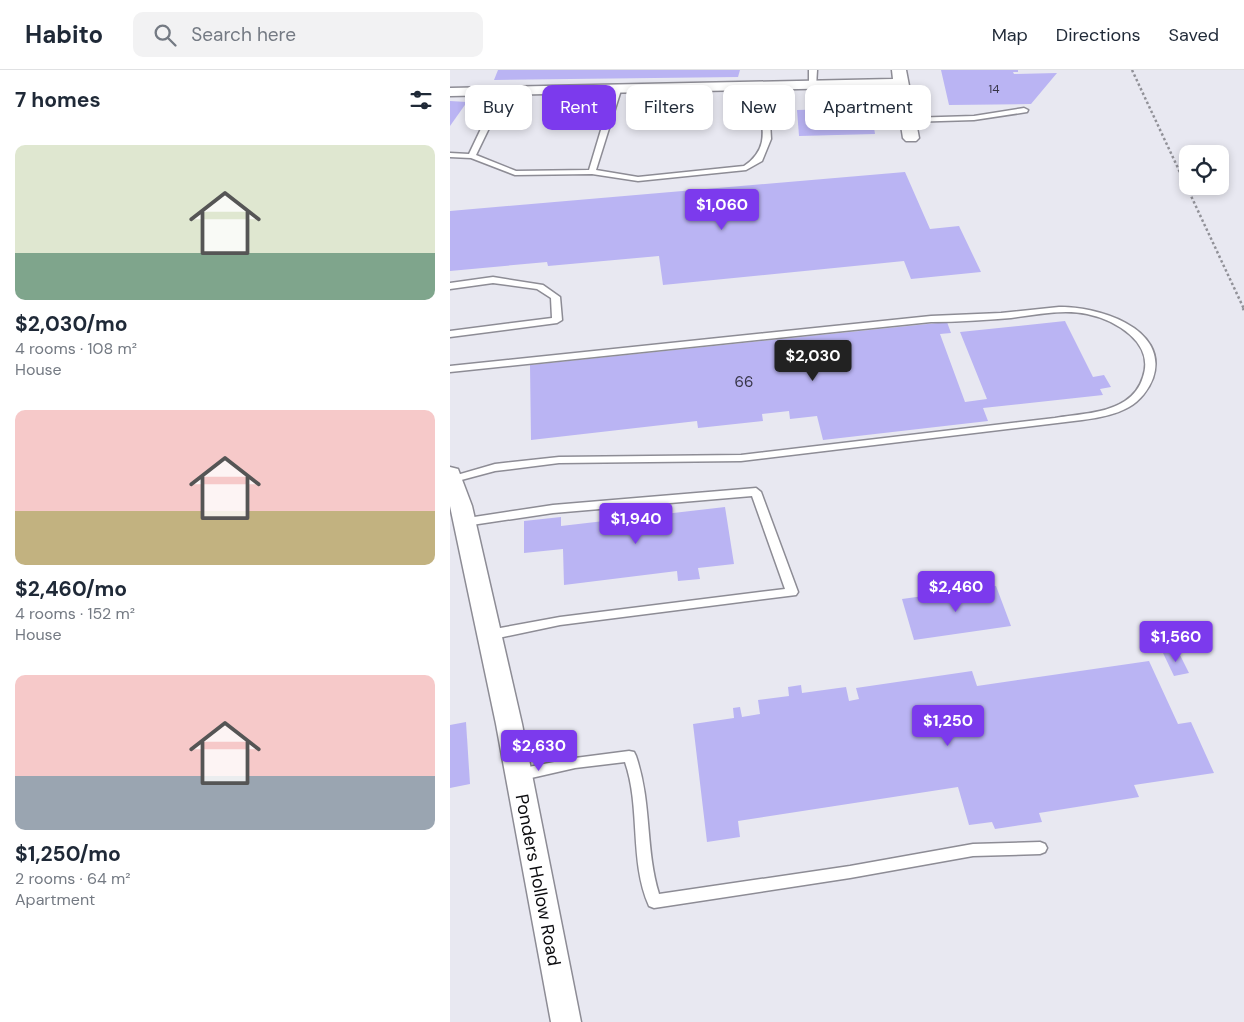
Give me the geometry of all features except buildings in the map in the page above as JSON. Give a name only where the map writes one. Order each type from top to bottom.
[{"type":"street","points":[[813,85],[901,77]]},
{"type":"street","points":[[532,91],[723,87]]},
{"type":"street","points":[[450,92],[465,92]]},
{"type":"street","points":[[910,130],[911,138]]},
{"type":"street","name":"Ponders Hollow Road","points":[[451,477],[466,527],[489,635],[566,1022]]},
{"type":"lane","points":[[813,70],[813,85]]},
{"type":"lane","points":[[592,172],[617,90]]},
{"type":"lane","points":[[931,119],[974,118],[1024,110]]},
{"type":"lane","points":[[472,156],[484,130]]},
{"type":"lane","points":[[450,155],[472,156],[515,172],[592,172],[638,179],[746,168],[759,159],[766,139],[766,130]]},
{"type":"lane","points":[[450,286],[493,280],[540,287],[554,297],[557,320],[450,334]]},
{"type":"lane","points":[[450,369],[931,319],[973,319],[1065,309],[1087,311],[1109,317],[1124,326],[1138,336],[1149,351],[1152,363],[1150,377],[1142,392],[1126,404],[1103,413],[1055,421],[741,458],[559,460],[495,468],[451,477]]},
{"type":"lane","points":[[466,527],[553,509],[756,492],[792,592],[560,621],[489,635]]},
{"type":"lane","points":[[518,775],[575,763],[630,756],[637,772],[644,816],[648,883],[654,901],[850,872],[973,850],[1040,848]]},
{"type":"path","points":[[1132,70],[1244,310]]}]
